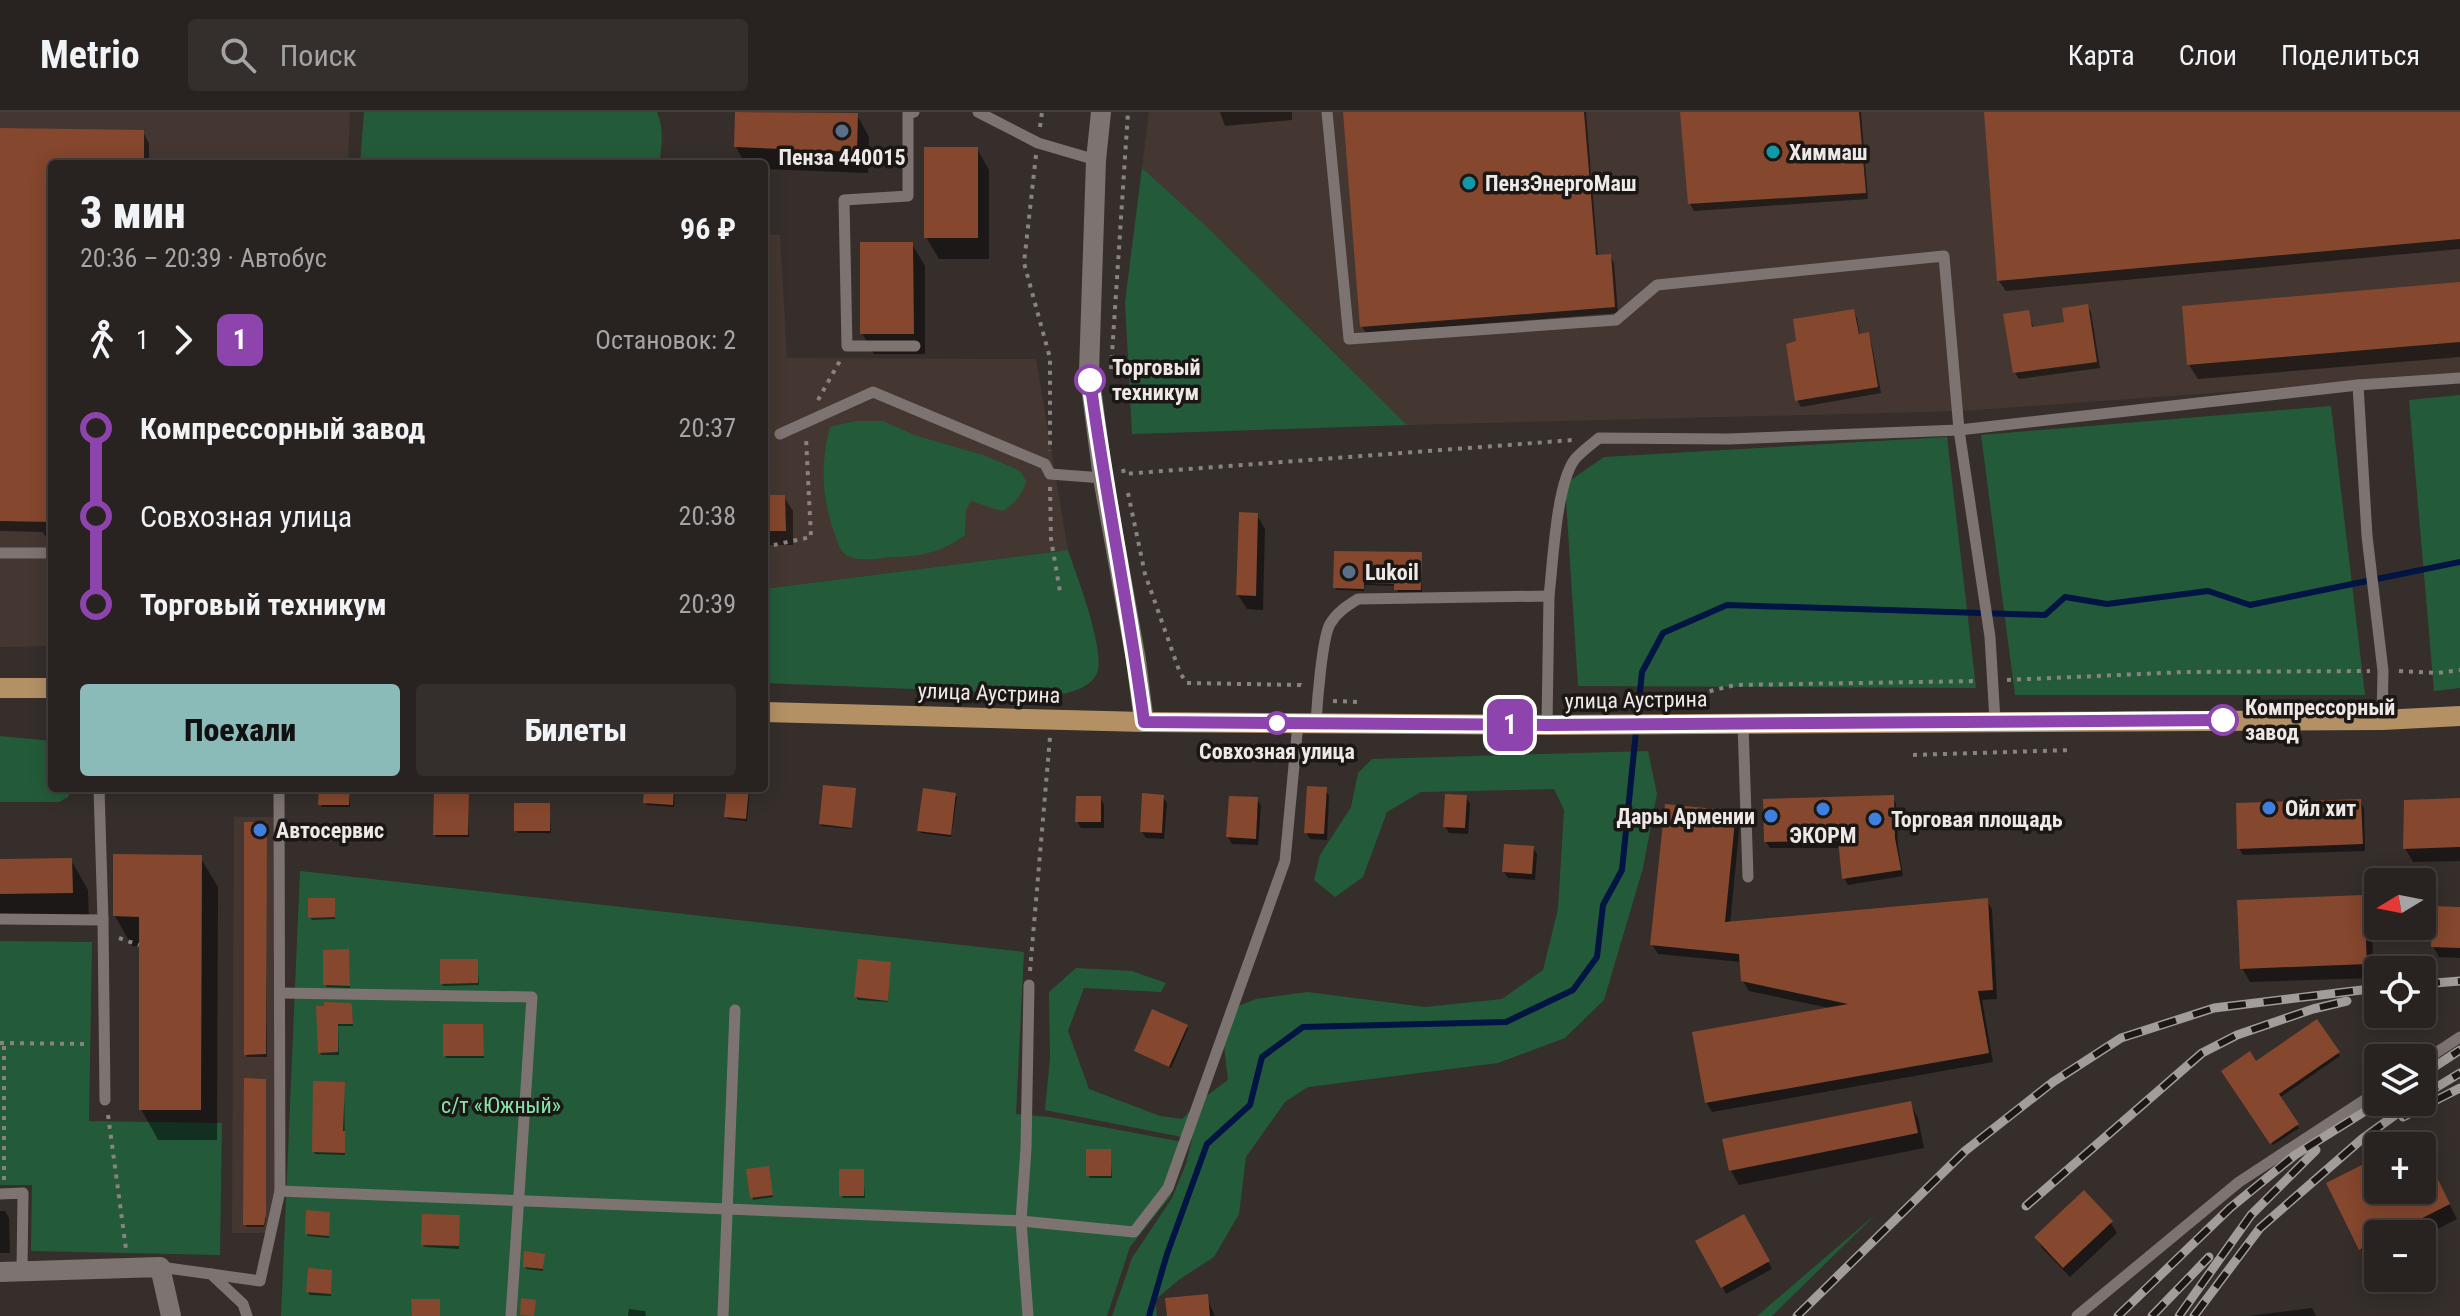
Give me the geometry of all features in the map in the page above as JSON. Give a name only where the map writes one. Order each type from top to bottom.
[{"type":"main road","points":[[1101,112],[1096,160],[1089,372],[1103,478],[1144,722]]},
{"type":"main road","points":[[0,688],[48,688]]},
{"type":"main road","name":"улица Аустрина","points":[[768,712],[1144,722],[1547,725],[1620,725],[1655,714],[1743,723],[2382,720],[2460,716]]},
{"type":"main road","points":[[0,1272],[160,1267],[171,1316]]},
{"type":"lane","points":[[978,112],[1038,143],[1096,160]]},
{"type":"lane","points":[[1327,112],[1349,339],[1616,320],[1657,285],[1944,256],[1959,430],[1990,637],[1995,721]]},
{"type":"lane","points":[[909,113],[908,196],[844,200],[847,346],[915,346]]},
{"type":"lane","points":[[1547,725],[1549,596],[1559,505],[1575,460],[1599,438],[1729,439],[1959,430],[2358,385],[2460,378]]},
{"type":"lane","points":[[2358,385],[2367,536],[2383,671],[2382,720]]},
{"type":"lane","points":[[780,434],[873,392],[1045,464],[1050,474],[1103,478]]},
{"type":"lane","points":[[0,553],[48,553]]},
{"type":"lane","points":[[280,1191],[1021,1221],[1134,1232],[1168,1188],[1285,861],[1307,723],[1317,701],[1329,626],[1343,608],[1358,599],[1549,596]]},
{"type":"lane","points":[[1743,723],[1748,877]]},
{"type":"lane","points":[[99,792],[105,1100]]},
{"type":"lane","points":[[160,1267],[260,1281],[280,1191],[279,792]]},
{"type":"lane","points":[[0,919],[103,926]]},
{"type":"lane","points":[[1028,1316],[1021,1221],[1026,1148],[1029,985]]},
{"type":"lane","points":[[281,993],[532,997],[511,1316]]},
{"type":"lane","points":[[723,1316],[735,1010]]},
{"type":"lane","points":[[2436,1053],[2460,1037]]},
{"type":"lane","points":[[2077,1316],[2239,1182],[2364,1100]]},
{"type":"lane","points":[[2,1194],[23,1193],[22,1270]]},
{"type":"lane","points":[[211,1274],[243,1304],[247,1316]]},
{"type":"path","points":[[1042,112],[1024,263],[1050,358],[1051,539],[1060,592]]},
{"type":"path","points":[[1111,373],[1128,112]]},
{"type":"path","points":[[768,546],[811,537],[806,423],[847,346]]},
{"type":"path","points":[[1124,474],[1599,438]]},
{"type":"path","points":[[1121,459],[1145,574],[1180,673],[1187,683],[1301,685],[1317,701],[1363,702]]},
{"type":"path","points":[[1655,714],[1735,685],[1993,680],[2185,672],[2437,673],[2460,670]]},
{"type":"path","points":[[1029,985],[1050,719]]},
{"type":"path","points":[[1913,755],[2071,750]]},
{"type":"path","points":[[103,926],[139,945]]},
{"type":"path","points":[[2,1194],[2,1043],[105,1044]]},
{"type":"path","points":[[105,1100],[129,1267]]},
{"type":"shaded area","points":[[0,112],[350,112],[348,160],[48,160],[48,646],[0,647]]},
{"type":"shaded area","points":[[1149,112],[2460,112],[2460,375],[1963,411],[1407,425],[1205,225],[1142,168]]},
{"type":"shaded area","points":[[768,234],[780,235],[787,358],[1036,359],[1068,550],[768,588]]},
{"type":"shaded area","points":[[234,817],[275,817],[276,1233],[232,1233]]},
{"type":"green space","points":[[364,112],[657,112],[662,131],[660,160],[360,160]]},
{"type":"green space","points":[[1142,168],[1205,225],[1407,425],[1132,434],[1125,302]]},
{"type":"green space","points":[[2460,395],[2460,688],[2434,691],[2409,400]]},
{"type":"green space","points":[[2331,406],[2365,695],[2015,695],[1981,435]]},
{"type":"green space","points":[[855,421],[883,421],[914,435],[986,456],[1020,471],[1026,481],[1025,486],[1018,498],[1003,511],[971,501],[966,510],[965,535],[940,549],[904,557],[850,557],[840,547],[830,519],[824,467],[830,427]]},
{"type":"green space","points":[[1947,437],[1976,688],[1578,686],[1565,484],[1604,457]]},
{"type":"green space","points":[[1068,550],[1089,612],[1099,662],[1097,673],[1082,688],[1060,695],[768,683],[768,588]]},
{"type":"green space","points":[[0,736],[48,741],[48,792],[70,792],[68,797],[59,802],[0,802]]},
{"type":"green space","points":[[1648,751],[1657,794],[1643,868],[1604,1000],[1565,1038],[1498,1063],[1308,1087],[1285,1102],[1246,1157],[1239,1214],[1214,1257],[1155,1300],[1157,1316],[1112,1316],[1132,1258],[1172,1198],[1192,1139],[1045,1110],[1050,1058],[1049,992],[1076,968],[1132,971],[1166,983],[1161,992],[1084,988],[1068,1031],[1089,1089],[1160,1116],[1182,1119],[1228,1080],[1224,1045],[1228,1010],[1256,999],[1307,992],[1425,1007],[1502,999],[1543,970],[1558,909],[1564,810],[1554,789],[1421,792],[1387,812],[1363,877],[1335,897],[1314,880],[1320,855],[1351,807],[1358,773],[1372,759]]},
{"type":"green space","name":"с/т «Южный»","points":[[300,871],[1024,952],[1016,1114],[1050,1117],[1188,1143],[1170,1197],[1130,1247],[1107,1316],[281,1316]]},
{"type":"green space","points":[[0,941],[92,942],[89,1121],[222,1123],[220,1255],[31,1251],[32,1185],[0,1185]]},
{"type":"green space","points":[[1877,1213],[1772,1316],[1757,1316]]},
{"type":"building","points":[[735,112],[858,113],[857,152],[734,147]]},
{"type":"building","name":"ПензЭнергоМаш","points":[[1343,112],[1584,112],[1596,255],[1611,254],[1615,307],[1360,327]]},
{"type":"building","name":"Химмаш","points":[[1680,112],[1859,112],[1866,193],[1688,204]]},
{"type":"building","points":[[1984,112],[2460,112],[2460,239],[1997,281]]},
{"type":"building","points":[[0,128],[144,130],[144,160],[48,160],[48,522],[0,521]]},
{"type":"building","points":[[924,147],[978,147],[978,238],[924,238]]},
{"type":"building","points":[[860,242],[913,242],[914,334],[860,334]]},
{"type":"building","points":[[2460,282],[2460,342],[2187,365],[2182,306]]},
{"type":"building","points":[[2088,304],[2097,362],[2013,373],[2003,314],[2029,310],[2032,327],[2064,322],[2062,308]]},
{"type":"building","points":[[1854,309],[1859,334],[1869,332],[1878,387],[1795,401],[1786,344],[1796,341],[1793,319]]},
{"type":"building","points":[[768,495],[785,495],[786,531],[768,531]]},
{"type":"building","points":[[1239,512],[1258,513],[1256,596],[1236,595]]},
{"type":"building","points":[[1334,551],[1422,552],[1421,590],[1394,590],[1394,584],[1364,583],[1364,589],[1333,588]]},
{"type":"building","points":[[823,785],[856,788],[852,828],[819,824]]},
{"type":"building","points":[[1307,786],[1327,787],[1324,834],[1304,833]]},
{"type":"building","points":[[923,788],[956,793],[951,835],[917,831]]},
{"type":"building","points":[[319,792],[350,792],[349,805],[318,805]]},
{"type":"building","points":[[434,792],[469,792],[468,835],[433,835]]},
{"type":"building","points":[[644,792],[674,792],[673,805],[643,803]]},
{"type":"building","points":[[727,792],[749,792],[746,819],[724,817]]},
{"type":"building","points":[[1142,793],[1164,795],[1162,833],[1140,832]]},
{"type":"building","points":[[1445,794],[1467,795],[1465,828],[1443,827]]},
{"type":"building","points":[[1894,795],[1895,838],[1901,870],[1842,879],[1838,841],[1764,842],[1763,799]]},
{"type":"building","points":[[1076,796],[1101,796],[1101,822],[1075,822]]},
{"type":"building","points":[[1229,796],[1258,797],[1256,839],[1226,837]]},
{"type":"building","points":[[2460,798],[2460,847],[2403,849],[2404,800]]},
{"type":"building","points":[[2361,799],[2363,844],[2237,849],[2236,803]]},
{"type":"building","points":[[514,803],[550,803],[550,831],[514,831]]},
{"type":"building","points":[[1665,804],[1736,811],[1725,922],[1988,898],[1993,990],[1978,991],[1989,1053],[1705,1103],[1692,1032],[1848,1004],[1741,981],[1739,954],[1650,945]]},
{"type":"building","points":[[244,822],[267,822],[266,1054],[244,1055]]},
{"type":"building","points":[[1504,844],[1534,846],[1532,874],[1502,872]]},
{"type":"building","points":[[113,854],[202,855],[201,1110],[139,1110],[139,917],[113,916]]},
{"type":"building","points":[[72,858],[73,893],[0,894],[0,859]]},
{"type":"building","points":[[2364,895],[2367,956],[2364,956],[2364,964],[2240,969],[2237,900]]},
{"type":"building","points":[[308,898],[335,898],[335,917],[308,918]]},
{"type":"building","points":[[2436,906],[2460,907],[2460,948],[2431,947],[2431,940],[2436,940]]},
{"type":"building","points":[[349,949],[350,986],[323,985],[323,950]]},
{"type":"building","points":[[440,959],[478,959],[478,983],[440,984]]},
{"type":"building","points":[[858,959],[891,962],[888,1001],[854,997]]},
{"type":"building","points":[[324,1002],[352,1005],[353,1024],[338,1024],[338,1052],[318,1053],[316,1006],[324,1006]]},
{"type":"building","points":[[1152,1009],[1188,1025],[1169,1067],[1134,1051]]},
{"type":"building","points":[[2317,1019],[2340,1052],[2279,1094],[2299,1124],[2270,1144],[2221,1071],[2250,1051],[2256,1061]]},
{"type":"building","points":[[443,1024],[483,1024],[484,1056],[443,1056]]},
{"type":"building","points":[[244,1078],[266,1079],[264,1225],[243,1225]]},
{"type":"building","points":[[313,1081],[345,1082],[345,1153],[312,1152]]},
{"type":"building","points":[[1911,1101],[1918,1133],[1729,1171],[1722,1139]]},
{"type":"building","points":[[1086,1149],[1111,1149],[1111,1176],[1086,1176]]},
{"type":"building","points":[[2364,1164],[2364,1204],[2436,1204],[2436,1176],[2450,1204],[2419,1220],[2364,1220],[2364,1247],[2359,1250],[2326,1183]]},
{"type":"building","points":[[769,1166],[773,1195],[750,1198],[746,1169]]},
{"type":"building","points":[[839,1169],[864,1169],[864,1196],[839,1196]]},
{"type":"building","points":[[2084,1190],[2113,1221],[2063,1268],[2034,1237]]},
{"type":"building","points":[[306,1210],[330,1212],[329,1236],[305,1234]]},
{"type":"building","points":[[422,1214],[460,1215],[459,1246],[421,1245]]},
{"type":"building","points":[[1744,1214],[1770,1261],[1721,1288],[1695,1241]]},
{"type":"building","points":[[524,1251],[545,1254],[543,1269],[523,1267]]},
{"type":"building","points":[[308,1268],[332,1270],[331,1294],[306,1292]]},
{"type":"building","points":[[1208,1294],[1210,1316],[1167,1316],[1165,1298]]},
{"type":"building","points":[[521,1298],[536,1300],[534,1316],[520,1315]]},
{"type":"building","points":[[411,1299],[440,1299],[440,1316],[412,1316]]},
{"type":"waterway","points":[[1149,1316],[1167,1254],[1207,1144],[1250,1105],[1262,1057],[1303,1027],[1506,1022],[1573,990],[1597,957],[1603,905],[1622,870],[1642,672],[1663,633],[1727,605],[2045,615],[2065,597],[2107,604],[2208,591],[2250,605],[2460,562]]},
{"type":"railway","points":[[2436,983],[2460,981]]},
{"type":"railway","points":[[1797,1316],[1965,1151],[2053,1082],[2121,1038],[2214,1008],[2364,990]]},
{"type":"railway","points":[[2026,1206],[2202,1053],[2237,1035],[2347,1001]]},
{"type":"railway","points":[[2436,1066],[2460,1050]]},
{"type":"railway","points":[[2436,1088],[2460,1073]]},
{"type":"railway","points":[[2403,1117],[2460,1088]]},
{"type":"railway","points":[[2118,1316],[2230,1208],[2295,1155],[2364,1112]]},
{"type":"railway","points":[[2194,1316],[2260,1228],[2362,1139],[2394,1116]]},
{"type":"railway","points":[[2179,1316],[2251,1215],[2316,1150]]},
{"type":"railway","points":[[2152,1316],[2209,1257]]},
{"type":"bus line","name":"1","points":[[1090,380],[1103,478],[1126,600],[1144,722],[1547,725],[2223,720]]},
{"type":"place","name":"Пенза 440015","points":[[842,131]]},
{"type":"place","name":"Химмаш","points":[[1773,152]]},
{"type":"place","name":"ПензЭнергоМаш","points":[[1469,183]]},
{"type":"place","name":"Торговый техникум","points":[[1090,380]]},
{"type":"place","name":"Lukoil","points":[[1349,572]]},
{"type":"place","name":"Компрессорный завод","points":[[2223,720]]},
{"type":"place","name":"Совхозная улица","points":[[1277,723]]},
{"type":"place","name":"Ойл хит","points":[[2269,808]]},
{"type":"place","name":"ЭКОРМ","points":[[1823,809]]},
{"type":"place","name":"Дары Армении","points":[[1771,816]]},
{"type":"place","name":"Торговая площадь","points":[[1875,819]]},
{"type":"place","name":"Автосервис","points":[[260,830]]}]
